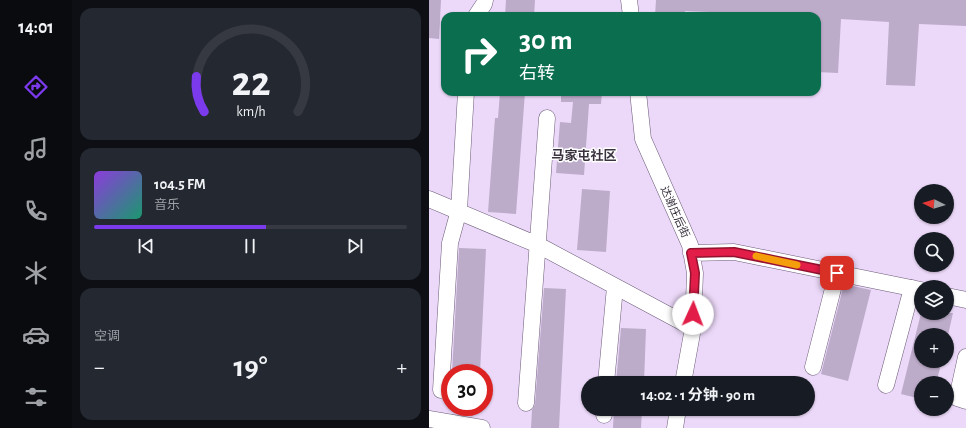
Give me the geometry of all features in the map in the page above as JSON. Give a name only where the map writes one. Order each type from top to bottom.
[{"type":"street","points":[[479,12],[485,0]]},
{"type":"street","points":[[629,0],[630,12]]},
{"type":"street","points":[[443,364],[450,243],[459,210],[466,96]]},
{"type":"street","name":"达谢庄后街","points":[[638,96],[643,139],[690,245],[695,273],[693,328],[684,376]]},
{"type":"street","points":[[526,403],[547,118]]},
{"type":"street","points":[[429,199],[459,210],[537,245],[693,328]]},
{"type":"street","points":[[691,253],[734,252],[914,289]]},
{"type":"street","points":[[813,367],[837,273]]},
{"type":"street","points":[[607,376],[615,287]]},
{"type":"street","points":[[886,385],[914,295]]},
{"type":"street","points":[[954,297],[966,300]]},
{"type":"street","points":[[966,357],[957,398],[966,401]]},
{"type":"street","points":[[675,428],[677,416]]},
{"type":"street","points":[[429,419],[482,428]]},
{"type":"building","points":[[429,0],[441,0],[439,39],[429,38]]},
{"type":"building","points":[[506,0],[535,0],[534,12],[505,12]]},
{"type":"building","points":[[656,0],[966,0],[966,26],[919,24],[915,86],[886,85],[889,22],[841,19],[838,73],[821,72],[821,12],[655,12]]},
{"type":"building","points":[[500,96],[525,96],[516,214],[488,212],[495,118],[498,118]]},
{"type":"building","points":[[561,96],[602,96],[601,104],[589,104],[584,175],[556,173],[560,122],[571,123],[573,102],[561,102]]},
{"type":"building","points":[[582,189],[610,191],[606,252],[577,250]]},
{"type":"building","points":[[459,248],[486,249],[480,364],[453,364]]},
{"type":"building","points":[[844,284],[871,290],[848,381],[821,374]]},
{"type":"building","points":[[544,288],[566,289],[559,428],[531,428],[532,410],[535,404]]},
{"type":"building","points":[[919,320],[951,320],[950,328],[917,328]]},
{"type":"building","points":[[621,328],[646,329],[644,376],[617,376]]},
{"type":"building","points":[[914,341],[914,368],[940,368],[938,376],[914,376],[914,397],[901,394]]},
{"type":"building","points":[[614,416],[642,416],[641,428],[613,428]]},
{"type":"slow traffic","points":[[756,256],[797,265]]},
{"type":"district","name":"马家屯社区","points":[[584,156]]},
{"type":"route","points":[[693,314],[695,273],[691,253],[734,252],[837,273]]}]
